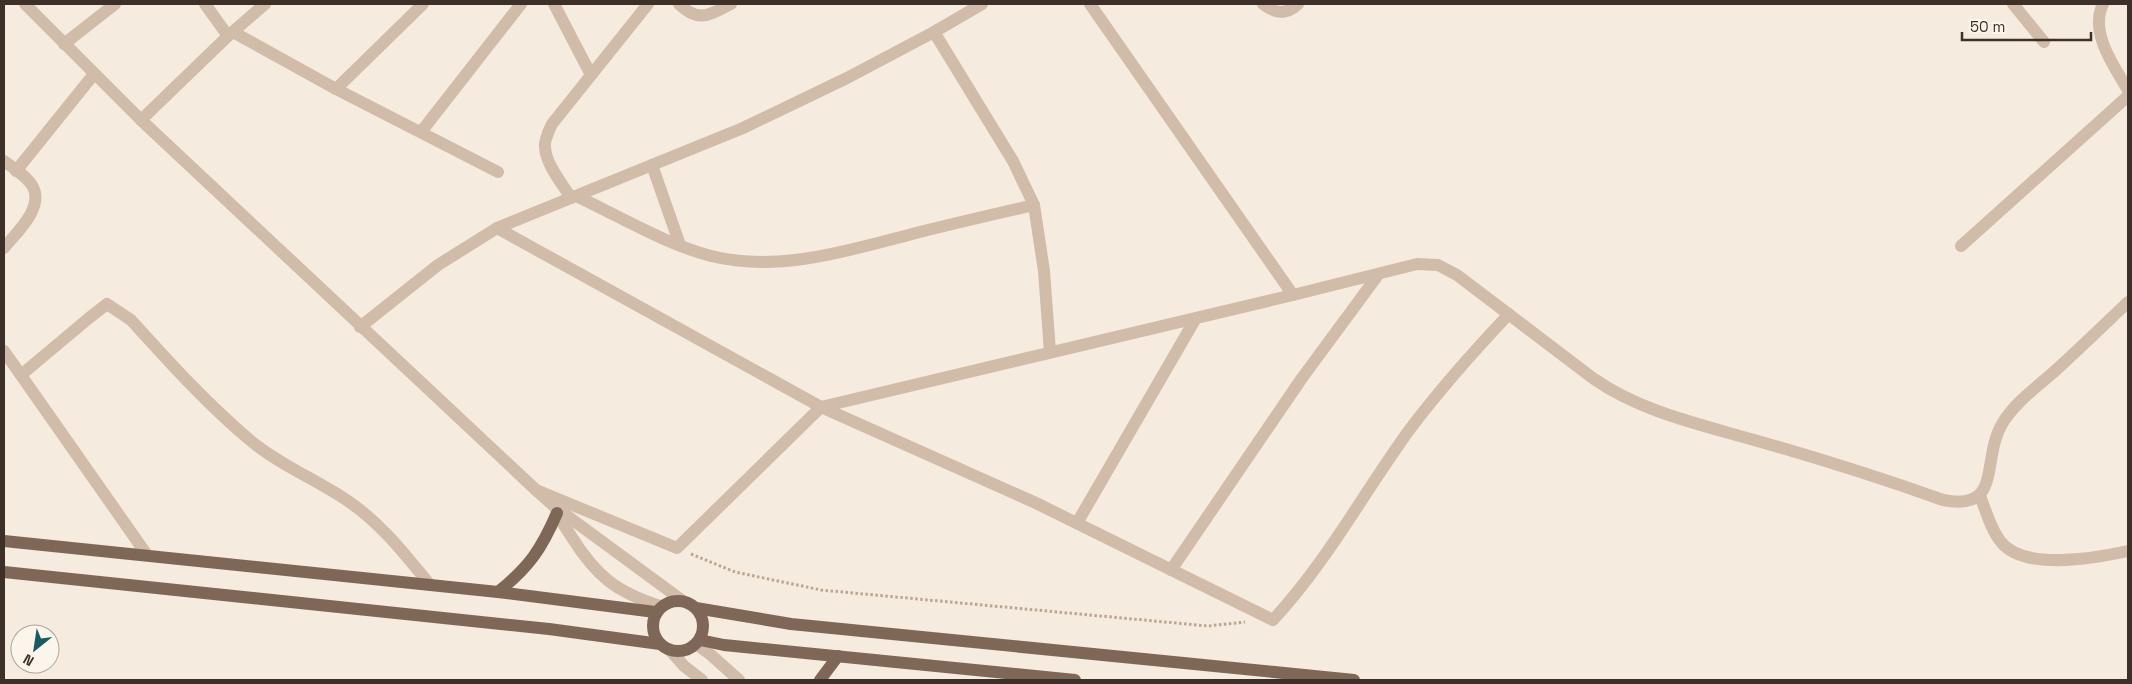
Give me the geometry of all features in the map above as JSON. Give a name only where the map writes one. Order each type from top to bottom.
[{"type":"main road","points":[[498,592],[516,578],[536,555],[556,510]]},
{"type":"main road","points":[[4,541],[658,609],[678,600],[696,608],[791,624],[1354,680]]},
{"type":"main road","points":[[4,572],[539,628],[664,647],[678,652],[688,650],[698,642],[703,626],[701,616],[696,608]]},
{"type":"main road","points":[[658,609],[652,626],[654,636],[664,647]]},
{"type":"main road","points":[[698,642],[1075,680]]},
{"type":"main road","points":[[820,680],[838,656]]},
{"type":"street","points":[[25,4],[141,120],[556,510],[683,602]]},
{"type":"street","points":[[64,44],[115,4]]},
{"type":"street","points":[[205,4],[230,34],[498,172]]},
{"type":"street","points":[[141,120],[230,34],[264,4]]},
{"type":"street","points":[[336,89],[423,4]]},
{"type":"street","points":[[421,132],[521,4]]},
{"type":"street","points":[[554,4],[591,75]]},
{"type":"street","points":[[648,4],[552,124],[545,146],[551,166],[573,197],[680,245],[712,256],[743,260],[793,260],[828,256],[1034,204]]},
{"type":"street","points":[[678,4],[690,13],[704,16],[731,4]]},
{"type":"street","points":[[360,327],[438,266],[497,228],[743,128],[846,78],[934,32],[982,4]]},
{"type":"street","points":[[1090,4],[1293,296]]},
{"type":"street","points":[[1263,4],[1279,12],[1288,11],[1298,4]]},
{"type":"street","points":[[2013,4],[2044,42]]},
{"type":"street","points":[[2103,4],[2100,10],[2099,23],[2103,42],[2112,64],[2128,90]]},
{"type":"street","points":[[934,32],[1012,161],[1034,204],[1044,270],[1050,352]]},
{"type":"street","points":[[16,170],[94,74]]},
{"type":"street","points":[[1961,246],[2128,96]]},
{"type":"street","points":[[4,161],[34,188],[35,201],[25,221],[4,248]]},
{"type":"street","points":[[652,165],[680,245]]},
{"type":"street","points":[[497,228],[821,407],[1036,503],[1273,620],[1322,558],[1410,430],[1456,370],[1509,314]]},
{"type":"street","points":[[536,490],[677,548],[821,407],[1293,296],[1416,264],[1438,265],[1457,275],[1608,388],[1664,414],[1838,464],[1943,500],[1966,502],[1980,496],[1987,478],[1996,435],[2007,416],[2128,302]]},
{"type":"street","points":[[1171,570],[1292,394],[1378,275]]},
{"type":"street","points":[[20,375],[107,304],[131,320],[223,415],[252,442],[278,461],[345,499],[373,520],[393,539],[430,585]]},
{"type":"street","points":[[1077,523],[1196,318]]},
{"type":"street","points":[[4,351],[147,555]]},
{"type":"street","points":[[1980,496],[2001,542],[2014,554],[2022,557],[2072,559],[2128,551]]},
{"type":"street","points":[[556,510],[577,546],[602,576],[630,596],[658,609]]},
{"type":"street","points":[[698,642],[740,680]]},
{"type":"street","points":[[664,647],[702,680]]},
{"type":"path","points":[[677,548],[735,572],[821,590],[1208,626],[1273,620]]}]
